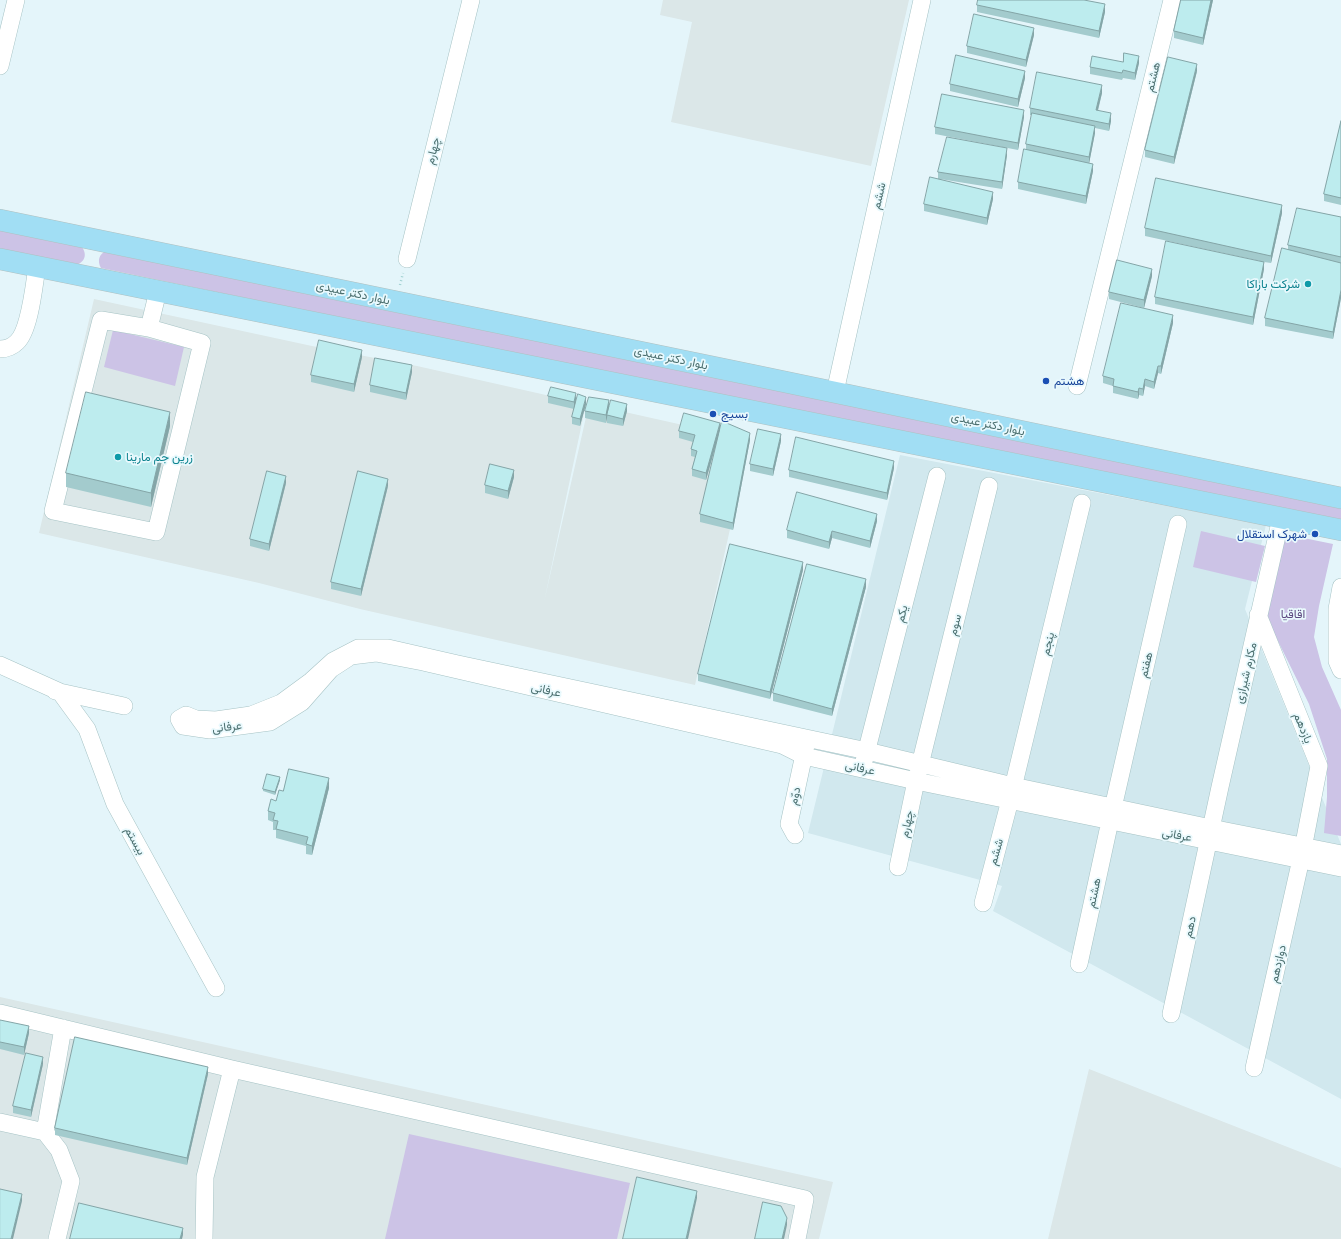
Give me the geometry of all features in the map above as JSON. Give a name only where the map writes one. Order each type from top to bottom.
[{"type":"main road","name":"بلوار دکتر عبیدی","points":[[0,220],[1341,498]]},
{"type":"main road","points":[[0,259],[1341,530]]},
{"type":"street","points":[[0,66],[16,0]]},
{"type":"street","name":"چهارم","points":[[407,259],[470,0]]},
{"type":"street","name":"ششم","points":[[835,392],[922,0]]},
{"type":"street","name":"هشتم","points":[[1077,386],[1172,0]]},
{"type":"street","points":[[0,349],[10,348],[23,334],[28,318],[37,267]]},
{"type":"street","points":[[149,328],[158,291]]},
{"type":"street","points":[[101,320],[149,328],[202,343],[156,532],[53,511],[101,320]]},
{"type":"street","name":"یکم","points":[[862,769],[937,476]]},
{"type":"street","name":"سوم","points":[[916,781],[989,486]]},
{"type":"street","name":"پنجم","points":[[1012,793],[1082,503]]},
{"type":"street","name":"مکارم شیرازی","points":[[1210,834],[1281,518]]},
{"type":"street","name":"هفتم","points":[[1111,814],[1178,524]]},
{"type":"street","points":[[1341,587],[1337,609],[1337,661],[1341,670]]},
{"type":"street","name":"یازدهم","points":[[1258,615],[1319,766],[1303,853]]},
{"type":"street","name":"عرفانی","points":[[1012,793],[921,764],[867,751],[805,747],[782,745],[431,664],[376,654],[351,656],[331,669],[302,702],[270,722],[210,730],[183,726],[179,719],[186,715],[196,719],[216,720],[251,715],[281,703],[311,681],[333,661],[358,648],[388,648],[805,747],[862,769],[916,781],[1012,793],[1303,853],[1341,868]]},
{"type":"street","points":[[0,665],[60,692]]},
{"type":"street","points":[[0,679],[124,706]]},
{"type":"street","name":"بیستم","points":[[60,692],[87,729],[115,804],[216,988]]},
{"type":"street","name":"دوّم","points":[[795,835],[789,824],[805,747]]},
{"type":"street","name":"چهارم","points":[[898,867],[916,781]]},
{"type":"street","name":"ششم","points":[[983,903],[1012,793]]},
{"type":"street","name":"هشتم","points":[[1079,964],[1111,814]]},
{"type":"street","name":"دهم","points":[[1171,1014],[1210,834]]},
{"type":"street","name":"عرفانی","points":[[1303,853],[1341,854]]},
{"type":"street","name":"دوازدهم","points":[[1254,1068],[1303,853]]},
{"type":"street","points":[[0,1013],[232,1069],[806,1199],[797,1239]]},
{"type":"street","points":[[45,1132],[63,1028]]},
{"type":"street","points":[[209,1238],[204,1177],[232,1069]]},
{"type":"street","points":[[0,1122],[45,1132],[59,1150],[71,1181],[57,1239]]},
{"type":"path","points":[[396,302],[407,259]]},
{"type":"shaded area","points":[[663,0],[909,0],[871,166],[671,122],[692,22],[660,15]]},
{"type":"shaded area","points":[[94,299],[312,346],[417,366],[586,404],[544,602],[589,404],[750,440],[695,685],[360,609],[259,583],[39,533]]},
{"type":"shaded area","points":[[900,455],[1266,525],[1245,609],[1341,844],[1341,1099],[993,911],[1002,886],[808,833]]},
{"type":"shaded area","points":[[0,997],[833,1182],[819,1239],[0,1239]]},
{"type":"shaded area","points":[[1089,1069],[1341,1168],[1341,1239],[1048,1239]]},
{"type":"green space","points":[[0,229],[81,246],[85,255],[81,262],[75,265],[0,250]]},
{"type":"green space","points":[[106,251],[1341,503],[1341,523],[804,414],[101,268],[99,258]]},
{"type":"green space","points":[[113,330],[184,347],[175,386],[104,367]]},
{"type":"green space","points":[[1201,531],[1265,546],[1256,582],[1193,567]]},
{"type":"green space","name":"اقاقیا","points":[[1284,534],[1333,544],[1319,606],[1314,637],[1322,667],[1341,710],[1341,836],[1324,833],[1327,797],[1327,759],[1309,704],[1267,616]]},
{"type":"green space","points":[[409,1134],[630,1183],[617,1239],[385,1239]]},
{"type":"building","points":[[978,0],[1084,0],[1105,4],[1099,31],[977,5]]},
{"type":"building","points":[[1181,0],[1211,0],[1203,38],[1174,31]]},
{"type":"building","points":[[974,14],[1034,28],[1026,60],[967,46]]},
{"type":"building","points":[[1124,53],[1139,56],[1135,73],[1123,70],[1122,73],[1090,67],[1092,56],[1123,62]]},
{"type":"building","points":[[956,55],[1025,71],[1018,99],[950,84]]},
{"type":"building","points":[[1168,57],[1197,64],[1174,157],[1145,150]]},
{"type":"building","points":[[1037,72],[1102,85],[1096,110],[1111,113],[1109,124],[1030,108]]},
{"type":"building","points":[[942,94],[1024,110],[1018,143],[935,127]]},
{"type":"building","points":[[1032,113],[1095,126],[1089,157],[1026,144]]},
{"type":"building","points":[[1341,121],[1341,198],[1324,194]]},
{"type":"building","points":[[947,137],[1007,148],[1002,182],[938,172]]},
{"type":"building","points":[[1024,149],[1093,164],[1086,196],[1018,182]]},
{"type":"building","points":[[930,177],[993,192],[987,218],[924,204]]},
{"type":"building","points":[[1156,178],[1282,205],[1271,256],[1145,228]]},
{"type":"building","points":[[1297,208],[1341,217],[1341,257],[1288,245]]},
{"type":"building","points":[[1166,241],[1264,262],[1253,317],[1155,297]]},
{"type":"building","name":"شرکت باراکا","points":[[1282,248],[1341,263],[1341,290],[1333,332],[1265,318]]},
{"type":"building","points":[[1117,260],[1152,269],[1144,300],[1109,292]]},
{"type":"building","points":[[1121,303],[1173,315],[1161,366],[1158,366],[1154,382],[1145,379],[1143,389],[1139,388],[1138,392],[1113,386],[1114,379],[1103,376]]},
{"type":"building","points":[[319,340],[362,350],[354,384],[311,375]]},
{"type":"building","points":[[375,358],[412,365],[406,393],[370,385]]},
{"type":"building","points":[[551,387],[576,393],[574,402],[548,396]]},
{"type":"building","name":"زرین جم مارینا","points":[[86,392],[170,412],[151,493],[66,473]]},
{"type":"building","points":[[578,394],[586,397],[580,419],[572,417]]},
{"type":"building","points":[[589,397],[609,400],[606,415],[585,411]]},
{"type":"building","points":[[611,400],[627,404],[623,419],[607,415]]},
{"type":"building","points":[[684,413],[720,423],[706,473],[692,469],[697,451],[691,449],[695,435],[679,431]]},
{"type":"building","points":[[722,421],[750,433],[733,523],[700,514]]},
{"type":"building","points":[[758,429],[781,434],[773,469],[750,464]]},
{"type":"building","points":[[796,437],[894,461],[887,493],[789,470]]},
{"type":"building","points":[[490,464],[514,470],[508,491],[485,485]]},
{"type":"building","points":[[267,471],[286,476],[269,544],[250,539]]},
{"type":"building","points":[[358,471],[388,479],[361,589],[331,582]]},
{"type":"building","points":[[797,492],[877,514],[870,541],[832,531],[829,542],[787,530]]},
{"type":"building","points":[[730,544],[803,562],[770,692],[698,674]]},
{"type":"building","points":[[807,564],[866,579],[832,709],[773,693]]},
{"type":"building","points":[[289,769],[329,778],[312,846],[306,844],[308,837],[276,829],[278,821],[273,820],[275,813],[268,811],[271,799],[276,801],[279,790],[283,791]]},
{"type":"building","points":[[267,774],[280,777],[275,792],[263,789]]},
{"type":"building","points":[[0,1020],[29,1026],[24,1047],[0,1042]]},
{"type":"building","points":[[75,1037],[208,1067],[187,1158],[55,1128]]},
{"type":"building","points":[[26,1053],[43,1057],[31,1110],[13,1106]]},
{"type":"building","points":[[637,1177],[697,1191],[686,1239],[623,1239]]},
{"type":"building","points":[[0,1189],[22,1194],[11,1239],[0,1239]]},
{"type":"building","points":[[763,1202],[781,1206],[787,1218],[782,1239],[755,1239]]},
{"type":"building","points":[[79,1203],[183,1228],[180,1239],[70,1239]]},
{"type":"place","name":"شرکت باراکا","points":[[1308,284]]},
{"type":"place","name":"هشتم","points":[[1046,381]]},
{"type":"place","name":"بسیج","points":[[713,414]]},
{"type":"place","name":"زرین جم مارینا","points":[[118,457]]},
{"type":"place","name":"شهرک استقلال","points":[[1315,534]]}]
